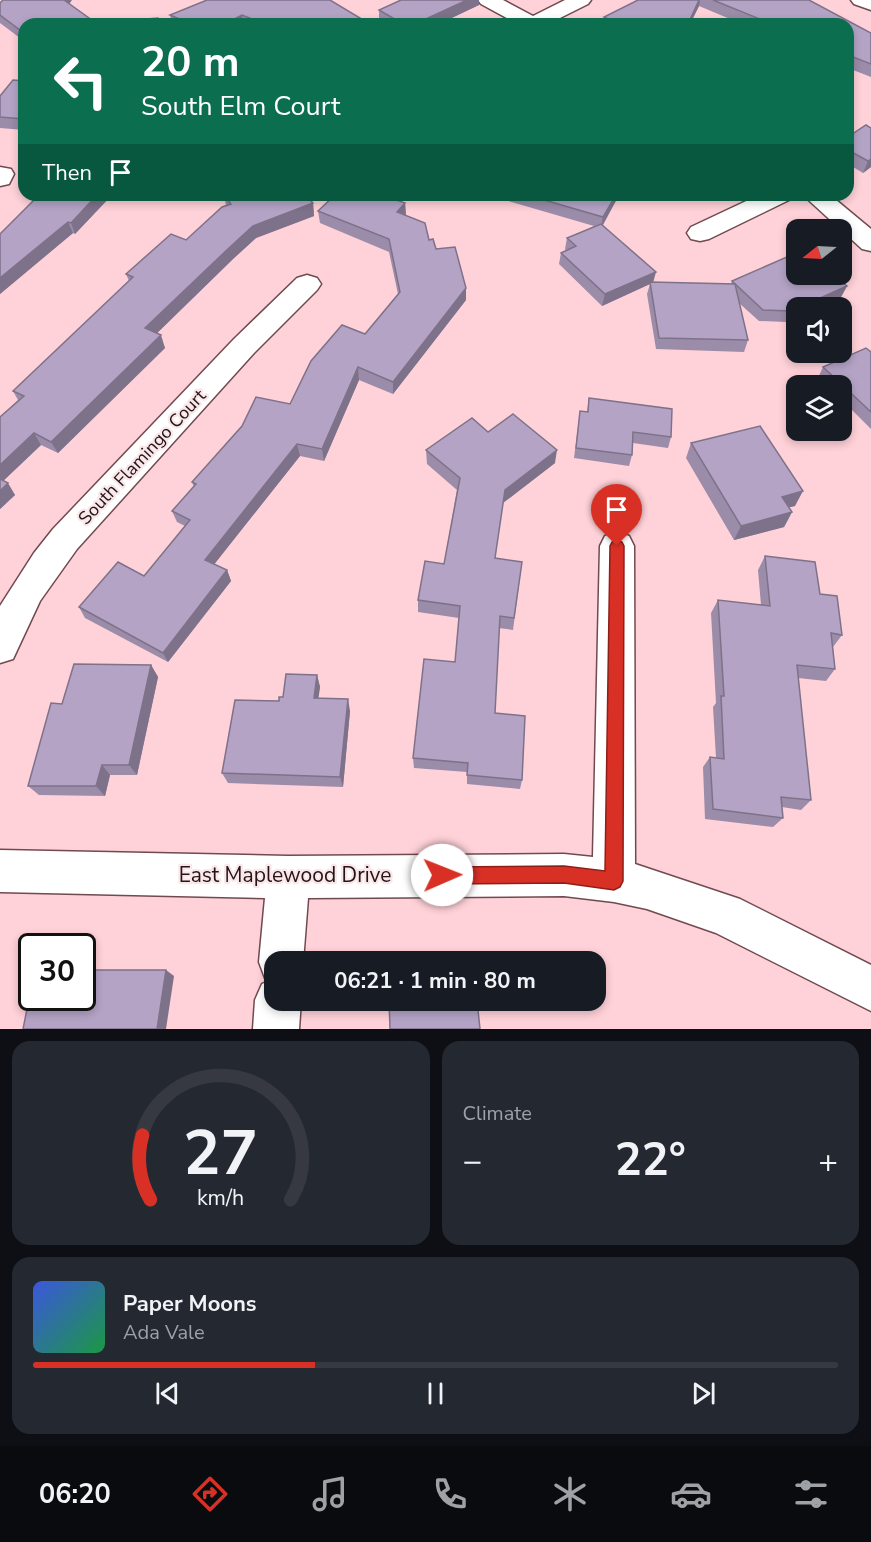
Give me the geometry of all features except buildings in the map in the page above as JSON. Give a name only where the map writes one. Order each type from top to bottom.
[{"type":"street","points":[[488,0],[522,18]]},
{"type":"street","points":[[545,18],[581,0]]},
{"type":"street","points":[[861,0],[871,4]]},
{"type":"street","points":[[700,233],[767,201]]},
{"type":"street","points":[[822,201],[871,243]]},
{"type":"street","name":"South Flamingo Court","points":[[0,646],[22,600],[42,567],[65,539],[244,346],[307,284]]},
{"type":"street","points":[[614,881],[617,546]]},
{"type":"street","name":"East Maplewood Drive","points":[[0,871],[288,877],[564,875],[614,881],[647,888],[725,914],[871,989]]},
{"type":"street","points":[[282,951],[288,877]]},
{"type":"street","points":[[276,1029],[277,1011]]},
{"type":"route","points":[[442,875],[564,875],[614,881],[617,546]]}]
